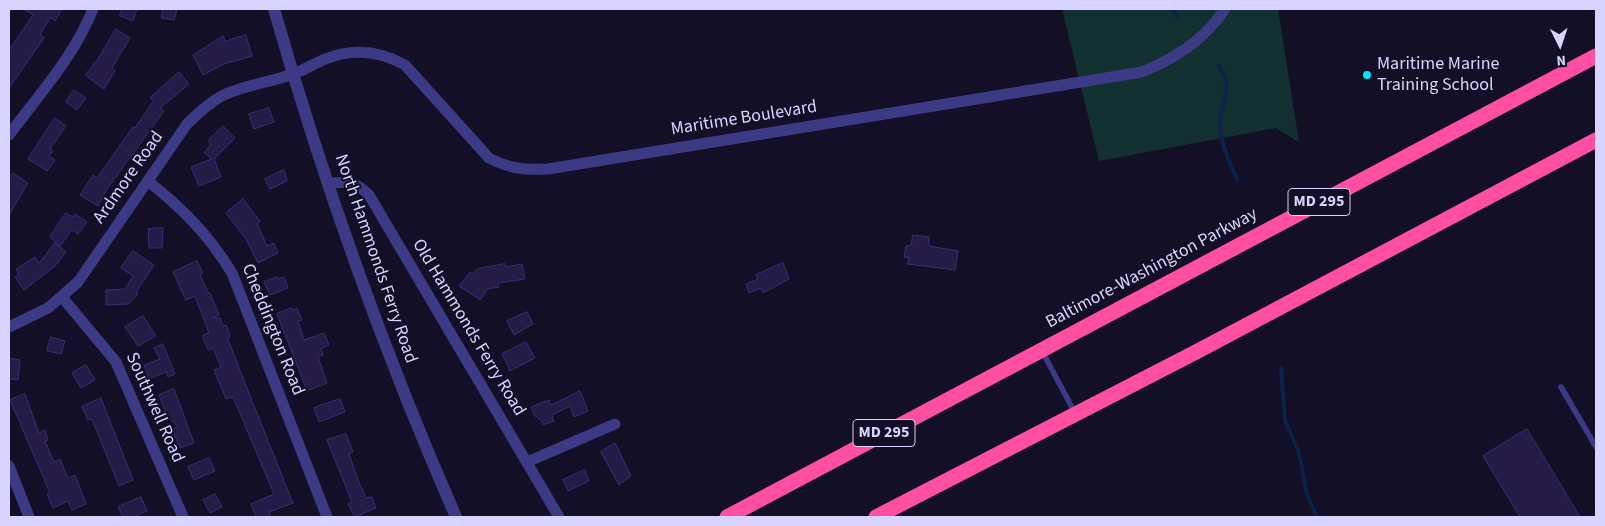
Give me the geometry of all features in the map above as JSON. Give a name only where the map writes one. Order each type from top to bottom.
[{"type":"highway","name":"Baltimore-Washington Parkway","points":[[727,517],[1596,56]]},
{"type":"highway","points":[[876,517],[1076,414],[1596,140]]},
{"type":"street","points":[[9,135],[88,24],[94,9]]},
{"type":"street","name":"North Hammonds Ferry Road","points":[[274,9],[293,74],[388,350],[429,456],[456,517]]},
{"type":"street","name":"Maritime Boulevard","points":[[293,74],[328,58],[353,52],[370,52],[390,56],[411,70],[489,158],[506,167],[524,170],[548,168],[1142,72],[1169,61],[1195,43],[1217,21],[1225,9]]},
{"type":"street","name":"Ardmore Road","points":[[9,326],[48,308],[78,282],[187,124],[220,97],[293,74]]},
{"type":"street","name":"Cheddington Road","points":[[148,181],[198,224],[216,246],[232,273],[327,517]]},
{"type":"street","name":"Old Hammonds Ferry Road","points":[[330,183],[349,182],[358,184],[369,195],[559,517]]},
{"type":"street","name":"Southwell Road","points":[[62,297],[116,362],[183,517]]},
{"type":"street","points":[[527,462],[614,424]]},
{"type":"street","points":[[9,466],[29,517]]},
{"type":"lane","points":[[1041,349],[1076,414]]},
{"type":"lane","points":[[1561,387],[1596,447]]},
{"type":"green space","points":[[1062,9],[1278,9],[1299,142],[1276,128],[1099,161]]},
{"type":"building","points":[[23,9],[62,9],[55,21],[51,17],[40,34],[44,38],[9,88],[9,50],[33,15]]},
{"type":"building","points":[[122,9],[137,9],[133,21],[120,16]]},
{"type":"building","points":[[163,9],[177,9],[174,20],[162,18]]},
{"type":"building","points":[[116,29],[130,38],[112,68],[115,71],[104,89],[85,75],[98,59]]},
{"type":"building","points":[[246,35],[252,56],[224,64],[203,75],[193,55],[223,36],[225,41]]},
{"type":"building","points":[[179,72],[189,84],[160,108],[164,111],[107,189],[98,206],[80,195],[93,175],[97,178],[133,127],[135,128],[154,100],[150,98]]},
{"type":"building","points":[[74,90],[86,98],[77,110],[66,102]]},
{"type":"building","points":[[269,108],[274,122],[254,129],[249,114]]},
{"type":"building","points":[[55,118],[66,126],[50,149],[53,151],[49,156],[55,160],[47,171],[28,159]]},
{"type":"building","points":[[223,126],[235,138],[214,159],[221,177],[199,186],[191,167],[212,159],[204,153],[211,144],[208,141]]},
{"type":"building","points":[[284,170],[287,181],[270,189],[265,179]]},
{"type":"building","points":[[13,173],[28,183],[9,215],[9,180]]},
{"type":"building","points":[[243,199],[260,221],[257,223],[267,246],[274,243],[278,253],[258,263],[246,239],[226,213]]},
{"type":"building","points":[[66,213],[73,217],[75,214],[87,222],[78,234],[72,230],[60,246],[50,237]]},
{"type":"building","points":[[163,228],[162,248],[149,248],[148,229]]},
{"type":"building","points":[[913,235],[929,237],[929,246],[958,251],[955,270],[907,264],[909,258],[904,257],[906,246],[911,245]]},
{"type":"building","points":[[55,243],[66,252],[55,266],[24,290],[15,277],[19,274],[16,269],[35,257],[39,263]]},
{"type":"building","points":[[133,251],[154,265],[136,292],[138,294],[128,304],[106,305],[106,290],[125,289],[133,276],[121,268]]},
{"type":"building","points":[[197,261],[203,273],[200,275],[219,315],[212,318],[220,318],[223,326],[226,325],[230,336],[228,339],[293,503],[269,512],[271,517],[256,517],[251,504],[274,494],[233,397],[226,399],[214,370],[221,367],[213,348],[208,350],[203,338],[203,335],[209,333],[195,296],[186,300],[173,272]]},
{"type":"building","points":[[783,263],[789,279],[763,293],[761,288],[749,293],[746,284],[758,279],[756,275]]},
{"type":"building","points":[[505,264],[505,267],[522,264],[525,279],[498,283],[499,287],[488,289],[480,300],[459,286],[470,272],[473,274],[477,269]]},
{"type":"building","points":[[277,277],[278,279],[284,277],[288,288],[270,295],[264,282]]},
{"type":"building","points":[[292,308],[293,310],[297,308],[302,320],[298,321],[304,340],[324,333],[329,345],[321,349],[323,355],[318,357],[327,383],[307,391],[277,314]]},
{"type":"building","points":[[527,312],[533,324],[514,335],[507,321]]},
{"type":"building","points":[[143,316],[156,336],[138,346],[125,327]]},
{"type":"building","points":[[51,337],[65,341],[61,354],[47,351]]},
{"type":"building","points":[[526,342],[535,358],[510,371],[502,354]]},
{"type":"building","points":[[163,344],[175,374],[168,377],[166,372],[149,379],[144,365],[160,359],[154,348]]},
{"type":"building","points":[[9,358],[20,360],[18,380],[9,379]]},
{"type":"building","points":[[86,365],[95,380],[81,388],[72,373]]},
{"type":"building","points":[[174,389],[194,443],[180,448],[172,429],[178,427],[166,414],[159,395]]},
{"type":"building","points":[[580,391],[588,411],[574,417],[570,406],[552,415],[554,421],[543,425],[541,420],[535,416],[531,407],[549,400],[551,405]]},
{"type":"building","points":[[25,394],[39,433],[45,430],[48,440],[45,441],[54,462],[60,459],[68,478],[75,475],[86,504],[72,510],[68,501],[53,508],[47,494],[50,493],[10,400]]},
{"type":"building","points":[[101,398],[133,480],[119,486],[92,419],[88,420],[82,407]]},
{"type":"building","points":[[340,399],[345,412],[319,422],[314,408]]},
{"type":"building","points":[[1527,429],[1580,517],[1520,517],[1483,456]]},
{"type":"building","points":[[346,434],[353,452],[349,454],[358,480],[366,498],[372,497],[376,508],[355,517],[348,504],[352,502],[327,440]]},
{"type":"building","points":[[615,443],[631,476],[619,485],[601,452]]},
{"type":"building","points":[[209,458],[215,471],[194,480],[188,467]]},
{"type":"building","points":[[585,470],[589,481],[568,491],[563,480]]},
{"type":"building","points":[[215,494],[222,507],[210,513],[203,500]]},
{"type":"building","points":[[141,497],[147,511],[133,517],[123,517],[118,507]]},
{"type":"waterway","points":[[1172,9],[1178,17]]},
{"type":"waterway","points":[[1219,66],[1224,75],[1227,90],[1220,117],[1222,140],[1237,179]]},
{"type":"waterway","points":[[1281,368],[1285,421],[1299,452],[1307,495],[1317,517]]},
{"type":"place","name":"Maritime Marine Training School","points":[[1367,75]]}]
